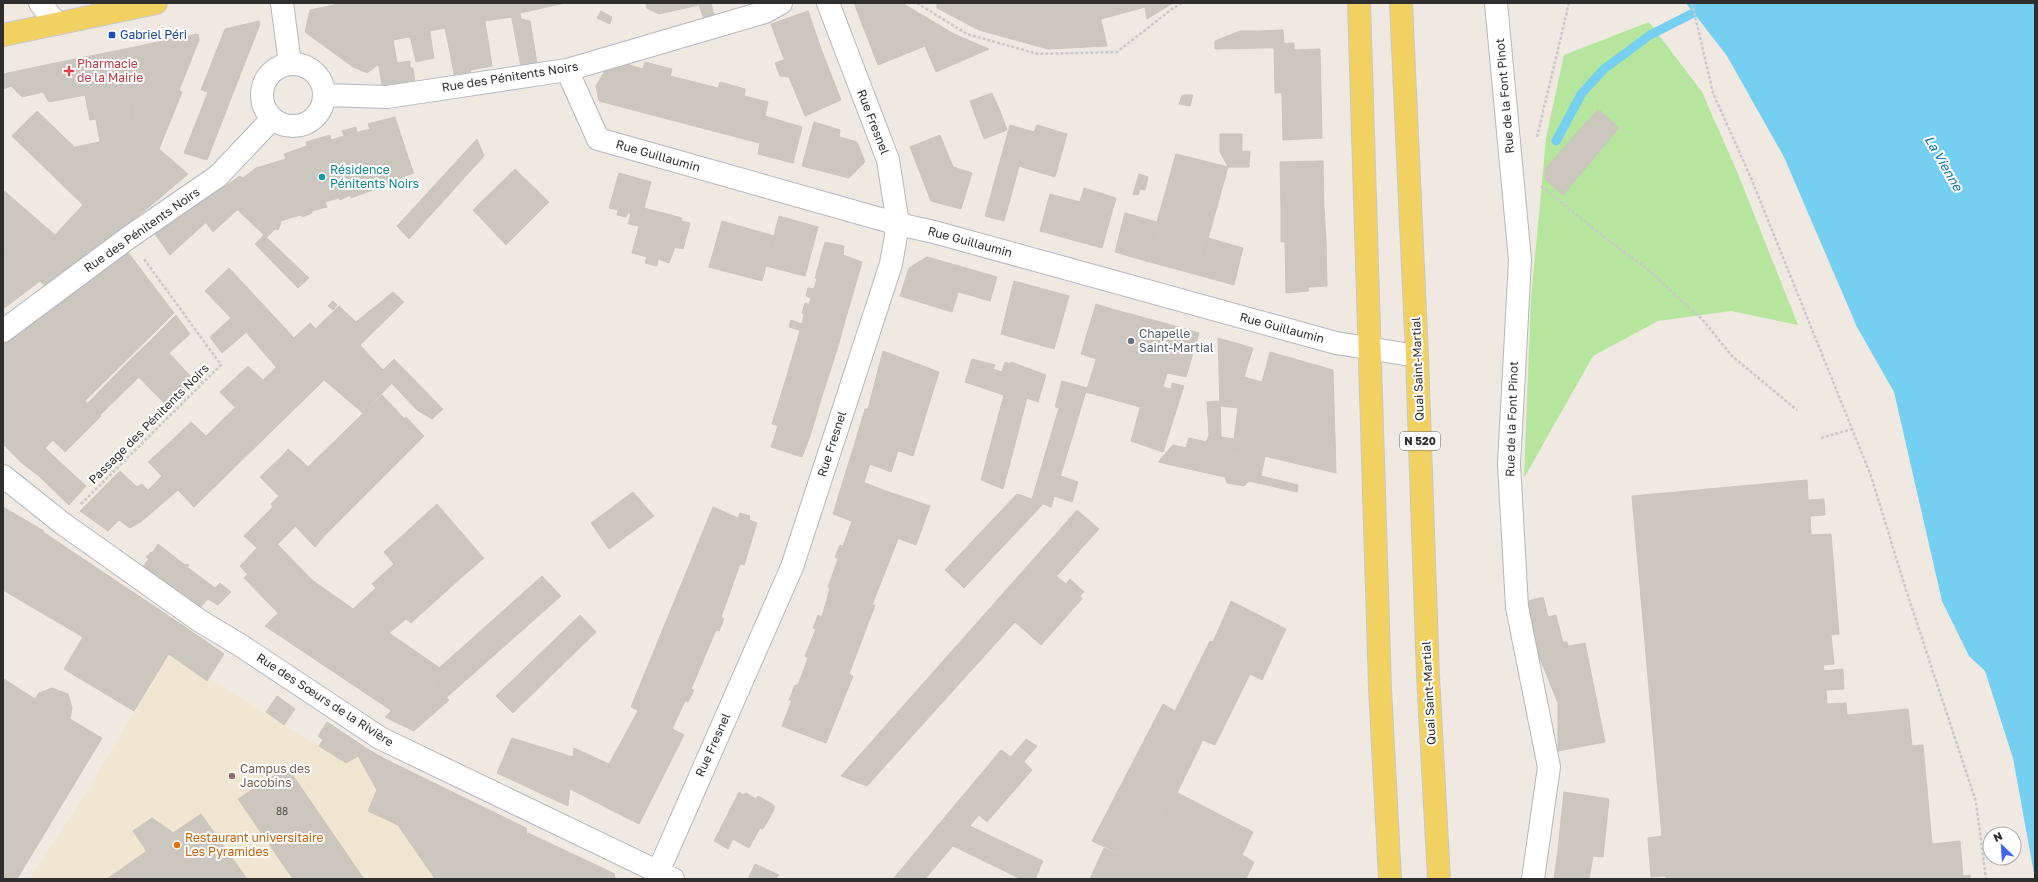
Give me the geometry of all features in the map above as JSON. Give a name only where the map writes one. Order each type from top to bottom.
[{"type":"main road","points":[[3,35],[156,3]]},
{"type":"main road","points":[[1359,3],[1380,688],[1390,879]]},
{"type":"main road","name":"Quai Saint-Martial","points":[[1401,3],[1418,356],[1428,676],[1439,879]]},
{"type":"street","points":[[40,3],[57,24]]},
{"type":"street","points":[[282,3],[290,64]]},
{"type":"street","name":"Rue des Pénitents Noirs","points":[[325,95],[387,97],[568,70],[764,12],[781,3]]},
{"type":"street","name":"Rue Fresnel","points":[[662,877],[792,567],[891,264],[898,224],[888,160],[828,3]]},
{"type":"street","name":"Rue de la Font Pinot","points":[[1496,3],[1520,260],[1509,464],[1516,599],[1549,767],[1533,879]]},
{"type":"street","points":[[290,64],[300,64],[314,72],[323,85],[325,95],[324,105],[312,122],[302,126],[292,127],[282,125],[272,119],[266,111],[262,101],[262,91],[265,81],[271,73],[280,67],[290,64]]},
{"type":"street","name":"Rue Guillaumin","points":[[568,70],[598,139],[898,224],[950,236],[1336,343],[1418,356]]},
{"type":"street","name":"Rue des Pénitents Noirs","points":[[3,331],[128,238],[218,176],[272,119]]},
{"type":"street","name":"Rue des Sœurs de la Rivière","points":[[3,476],[62,523],[200,621],[240,645],[380,738],[662,877]]},
{"type":"path","points":[[917,3],[967,34],[1038,54],[1117,52],[1172,9],[1182,3]]},
{"type":"path","points":[[1536,140],[1544,100],[1569,3]]},
{"type":"path","points":[[1692,3],[1713,93],[1751,178],[1871,476],[1906,590],[1976,802],[1986,879]]},
{"type":"path","points":[[1538,184],[1613,244],[1646,267],[1702,319],[1732,356],[1797,410]]},
{"type":"path","name":"Passage des Pénitents Noirs","points":[[62,523],[221,365],[128,238]]},
{"type":"path","points":[[1821,438],[1852,429]]},
{"type":"shaded area","name":"Campus des Jacobins","points":[[169,654],[346,763],[358,756],[377,790],[368,811],[398,825],[435,879],[29,879],[69,820]]},
{"type":"green space","points":[[1649,22],[1702,92],[1738,174],[1798,325],[1731,311],[1658,321],[1593,356],[1524,478],[1531,298],[1546,138],[1564,55]]},
{"type":"water","name":"La Vienne","points":[[1686,3],[2035,3],[2035,879],[2013,758],[1985,671],[1969,656],[1942,601],[1894,392],[1857,327],[1784,157],[1727,56]]},
{"type":"building","points":[[344,3],[369,3],[379,64],[367,73],[353,67],[305,32],[310,10]]},
{"type":"building","points":[[369,3],[424,3],[430,33],[393,40],[397,63],[410,61],[410,68],[413,68],[415,82],[382,85]]},
{"type":"building","points":[[424,3],[458,3],[471,76],[455,78],[445,28],[429,31]]},
{"type":"building","points":[[458,3],[482,3],[492,66],[470,70]]},
{"type":"building","points":[[482,3],[509,3],[512,17],[485,21]]},
{"type":"building","points":[[509,3],[565,3],[520,13],[521,19],[530,21],[537,63],[521,67]]},
{"type":"building","points":[[646,3],[698,3],[699,5],[659,14],[647,8]]},
{"type":"building","points":[[704,3],[711,4],[715,18],[704,19],[699,5]]},
{"type":"building","points":[[854,3],[902,3],[954,34],[989,49],[936,72],[925,46],[878,65]]},
{"type":"building","points":[[937,3],[973,3],[979,30],[937,8]]},
{"type":"building","points":[[973,3],[1097,3],[1107,46],[1048,49],[979,30]]},
{"type":"building","points":[[1097,3],[1144,3],[1145,7],[1101,19]]},
{"type":"building","points":[[1144,3],[1173,3],[1147,19]]},
{"type":"building","points":[[601,11],[612,17],[610,24],[597,18]]},
{"type":"building","points":[[808,11],[820,46],[784,59],[771,24]]},
{"type":"building","points":[[259,21],[260,24],[207,160],[184,153],[208,92],[201,90],[225,29]]},
{"type":"building","points":[[1283,30],[1284,43],[1274,44],[1274,48],[1259,48],[1259,31]]},
{"type":"building","points":[[1240,31],[1259,31],[1259,48],[1215,49],[1215,41]]},
{"type":"building","points":[[430,33],[434,58],[416,62],[410,36]]},
{"type":"building","points":[[198,34],[199,40],[179,90],[182,92],[159,149],[139,140],[181,37]]},
{"type":"building","points":[[181,37],[127,170],[131,175],[161,197],[133,220],[111,193],[118,177],[112,139],[131,136],[135,47]]},
{"type":"building","points":[[1294,43],[1294,50],[1320,49],[1321,92],[1275,93],[1274,44]]},
{"type":"building","points":[[820,46],[841,100],[805,116],[789,77],[780,76],[775,63]]},
{"type":"building","points":[[135,47],[131,136],[112,139],[100,54]]},
{"type":"building","points":[[100,54],[118,177],[114,185],[75,147],[100,142],[96,119],[90,120],[85,95],[49,102],[43,92],[41,66]]},
{"type":"building","points":[[620,62],[643,69],[645,62],[672,69],[670,76],[718,88],[720,82],[745,89],[744,96],[768,102],[759,143],[599,101],[596,86],[609,64]]},
{"type":"building","points":[[41,66],[43,92],[22,97],[3,78],[3,74]]},
{"type":"building","points":[[3,78],[11,86],[3,89]]},
{"type":"building","points":[[1321,92],[1322,138],[1283,140],[1282,93]]},
{"type":"building","points":[[992,93],[1000,111],[977,120],[970,101]]},
{"type":"building","points":[[1182,95],[1193,95],[1190,106],[1179,104]]},
{"type":"building","points":[[1598,109],[1619,128],[1563,195],[1545,179],[1545,169]]},
{"type":"building","points":[[37,111],[114,185],[111,193],[133,220],[49,289],[3,249],[3,190],[55,235],[83,205],[12,136]]},
{"type":"building","points":[[1000,111],[1007,130],[984,139],[977,120]]},
{"type":"building","points":[[765,116],[802,127],[793,163],[758,154]]},
{"type":"building","name":"Résidence Pénitents Noirs","points":[[395,117],[412,169],[398,173],[400,179],[388,183],[389,184],[351,198],[350,195],[340,200],[338,194],[324,199],[325,202],[311,207],[312,213],[302,217],[300,211],[290,214],[290,218],[281,221],[280,225],[275,224],[264,235],[218,191],[240,176],[243,178],[256,168],[286,159],[284,154],[307,146],[306,142],[330,135],[331,140],[370,129],[368,124]]},
{"type":"building","points":[[814,122],[840,130],[839,137],[857,142],[865,162],[849,178],[802,166]]},
{"type":"building","points":[[1010,125],[1034,132],[1037,125],[1067,134],[1055,177],[1025,168],[1027,165],[1020,163],[1023,152],[1004,147]]},
{"type":"building","points":[[356,127],[357,132],[344,136],[342,131]]},
{"type":"building","points":[[1220,134],[1242,134],[1242,151],[1220,152]]},
{"type":"building","points":[[940,135],[953,167],[972,173],[961,209],[931,201],[910,147]]},
{"type":"building","points":[[477,139],[484,156],[409,239],[397,226]]},
{"type":"building","points":[[139,140],[159,149],[188,174],[161,197],[131,175],[127,170]]},
{"type":"building","points":[[1004,147],[1023,152],[1004,221],[985,216]]},
{"type":"building","points":[[1250,151],[1249,167],[1228,167],[1220,152]]},
{"type":"building","points":[[1176,154],[1228,167],[1198,275],[1146,261]]},
{"type":"building","points":[[1323,161],[1324,208],[1281,210],[1280,162]]},
{"type":"building","points":[[1020,163],[1027,165],[1025,168],[1019,166]]},
{"type":"building","points":[[412,169],[414,173],[399,178],[398,173]]},
{"type":"building","points":[[515,169],[549,202],[506,245],[473,210]]},
{"type":"building","points":[[619,173],[651,182],[639,226],[628,224],[631,213],[628,213],[626,217],[617,215],[618,210],[609,208]]},
{"type":"building","points":[[1139,174],[1148,177],[1145,190],[1140,189],[1138,195],[1133,194]]},
{"type":"building","points":[[1084,188],[1116,198],[1102,248],[1040,231],[1050,194],[1080,202]]},
{"type":"building","points":[[215,189],[237,210],[213,232],[206,223],[214,215],[197,199]]},
{"type":"building","points":[[338,194],[339,198],[325,202],[324,199]]},
{"type":"building","points":[[197,199],[214,215],[170,255],[153,231]]},
{"type":"building","points":[[325,202],[327,207],[312,211],[311,207]]},
{"type":"building","points":[[644,208],[682,218],[681,221],[690,223],[683,249],[675,247],[669,263],[658,259],[657,266],[645,263],[647,257],[632,253]]},
{"type":"building","points":[[1324,208],[1326,240],[1281,242],[1281,210]]},
{"type":"building","points":[[300,211],[301,215],[290,218],[290,214]]},
{"type":"building","points":[[1125,213],[1157,222],[1146,261],[1115,252]]},
{"type":"building","points":[[779,216],[818,227],[805,276],[766,266]]},
{"type":"building","points":[[722,221],[774,236],[762,281],[709,267]]},
{"type":"building","points":[[275,224],[280,225],[278,230],[275,229],[266,238],[264,235]]},
{"type":"building","points":[[264,235],[309,278],[298,288],[255,244]]},
{"type":"building","points":[[1208,238],[1243,248],[1234,285],[1198,275]]},
{"type":"building","points":[[1326,240],[1327,286],[1308,287],[1309,291],[1286,293],[1285,242]]},
{"type":"building","points":[[825,242],[844,246],[843,255],[862,262],[854,290],[815,278]]},
{"type":"building","points":[[3,249],[40,281],[3,309]]},
{"type":"building","points":[[127,251],[174,313],[22,463],[3,444],[3,341]]},
{"type":"building","points":[[927,257],[966,268],[952,312],[900,296],[909,268]]},
{"type":"building","points":[[229,268],[270,312],[222,353],[210,337],[231,318],[205,291]]},
{"type":"building","points":[[966,268],[997,277],[990,301],[959,292]]},
{"type":"building","points":[[817,279],[854,290],[846,317],[809,304],[811,298],[806,296],[808,288],[814,289]]},
{"type":"building","points":[[1014,281],[1069,296],[1054,349],[1001,334]]},
{"type":"building","points":[[393,292],[404,302],[194,507],[178,490],[142,521],[130,528],[119,520],[162,476],[206,436],[339,306],[356,322]]},
{"type":"building","points":[[333,301],[337,305],[333,310],[328,306]]},
{"type":"building","points":[[805,303],[846,317],[839,343],[789,327],[791,320],[802,324],[804,314],[802,313]]},
{"type":"building","points":[[1096,304],[1112,309],[1097,359],[1081,354]]},
{"type":"building","name":"Chapelle Saint-Martial","points":[[1112,309],[1164,323],[1140,407],[1086,392]]},
{"type":"building","points":[[270,312],[294,338],[310,323],[316,329],[276,367],[246,332]]},
{"type":"building","points":[[176,315],[190,334],[169,353],[195,381],[189,387],[149,342]]},
{"type":"building","points":[[1164,323],[1199,333],[1186,377],[1167,373],[1163,387],[1147,383]]},
{"type":"building","points":[[800,331],[839,343],[823,393],[785,382]]},
{"type":"building","points":[[1218,338],[1253,348],[1244,377],[1262,382],[1270,352],[1333,370],[1336,473],[1222,446],[1221,437],[1234,439],[1238,408],[1220,406]]},
{"type":"building","points":[[149,342],[189,387],[168,407],[126,364]]},
{"type":"building","points":[[360,345],[383,370],[381,372],[392,383],[363,413],[324,380]]},
{"type":"building","points":[[883,351],[939,372],[913,456],[857,436],[865,409],[868,409]]},
{"type":"building","points":[[394,359],[443,409],[432,419],[417,410],[381,372]]},
{"type":"building","points":[[972,359],[995,365],[993,369],[1002,372],[1005,362],[1010,364],[1011,362],[1046,375],[1038,402],[1027,398],[1003,489],[981,480],[1004,395],[965,382]]},
{"type":"building","points":[[126,364],[139,377],[100,415],[88,403]]},
{"type":"building","points":[[248,366],[263,380],[235,407],[220,392]]},
{"type":"building","points":[[1062,381],[1087,388],[1051,507],[1032,499],[1059,408],[1055,407]]},
{"type":"building","points":[[785,382],[823,393],[810,436],[772,424]]},
{"type":"building","points":[[1147,383],[1182,392],[1163,452],[1131,441]]},
{"type":"building","points":[[1172,383],[1184,386],[1182,392],[1171,389]]},
{"type":"building","points":[[382,395],[404,418],[266,556],[244,536],[273,507],[271,504],[279,496],[260,477],[284,454],[296,466],[302,461],[308,467]]},
{"type":"building","points":[[85,401],[101,416],[65,452],[53,440],[45,448],[86,486],[69,505],[40,477],[22,463]]},
{"type":"building","points":[[1220,401],[1221,435],[1209,435],[1207,402]]},
{"type":"building","points":[[406,417],[424,436],[325,535],[306,517]]},
{"type":"building","points":[[191,422],[206,436],[183,458],[168,444]]},
{"type":"building","points":[[778,426],[810,436],[802,457],[771,447]]},
{"type":"building","points":[[1209,435],[1221,435],[1222,446],[1206,442]]},
{"type":"building","points":[[857,436],[898,451],[891,472],[870,464],[864,482],[845,475]]},
{"type":"building","points":[[1189,438],[1265,456],[1261,476],[1298,485],[1297,492],[1249,481],[1244,486],[1227,483],[1225,477],[1158,462],[1173,445],[1186,448]]},
{"type":"building","points":[[168,444],[183,458],[163,477],[148,462]]},
{"type":"building","points":[[288,449],[302,461],[296,466],[284,454]]},
{"type":"building","points":[[120,471],[137,487],[142,484],[148,490],[108,531],[80,511]]},
{"type":"building","points":[[845,475],[883,490],[870,528],[833,514]]},
{"type":"building","points":[[1061,476],[1078,482],[1072,502],[1054,496]]},
{"type":"building","points":[[1807,480],[1808,500],[1824,499],[1825,515],[1810,516],[1811,535],[1831,534],[1839,634],[1831,635],[1834,664],[1823,665],[1824,671],[1843,669],[1844,689],[1826,690],[1827,704],[1846,703],[1847,715],[1908,709],[1912,746],[1923,745],[1932,844],[1960,841],[1963,876],[1970,875],[1970,879],[1666,879],[1666,876],[1651,877],[1648,838],[1662,836],[1632,496]]},
{"type":"building","points":[[883,490],[930,506],[916,545],[870,528]]},
{"type":"building","points":[[633,492],[654,516],[609,549],[591,523]]},
{"type":"building","points":[[1017,494],[1044,503],[964,588],[945,570]]},
{"type":"building","points":[[437,504],[481,555],[459,574],[462,577],[411,623],[406,619],[389,633],[440,668],[428,678],[427,676],[392,711],[265,626],[312,580],[353,609],[376,588],[372,584],[394,564],[384,552]]},
{"type":"building","points":[[3,507],[44,531],[43,532],[185,627],[134,711],[64,669],[83,637],[3,590]]},
{"type":"building","points":[[713,507],[738,518],[740,513],[750,516],[749,520],[757,523],[744,565],[740,564],[721,617],[724,619],[719,631],[716,630],[691,689],[694,690],[688,702],[685,701],[672,729],[631,707]]},
{"type":"building","points":[[1077,510],[1099,529],[867,786],[841,776]]},
{"type":"building","points":[[306,517],[325,535],[315,547],[296,527]]},
{"type":"building","points":[[852,521],[898,539],[872,605],[875,605],[849,674],[853,676],[826,743],[782,726],[792,700],[789,700],[795,685],[798,685],[808,658],[805,656],[816,629],[813,628],[818,615],[822,617],[830,588],[828,587],[838,559],[835,557],[840,545],[843,546]]},
{"type":"building","points":[[158,544],[185,565],[189,565],[187,567],[215,588],[220,583],[231,592],[218,605],[208,599],[198,610],[142,567],[149,559],[146,557],[151,552],[152,553]]},
{"type":"building","points":[[278,545],[312,580],[278,613],[244,578]]},
{"type":"building","points":[[257,548],[266,556],[248,575],[240,566]]},
{"type":"building","points":[[481,555],[484,558],[462,577],[459,574]]},
{"type":"building","points":[[542,576],[561,596],[447,697],[429,677]]},
{"type":"building","points":[[1056,576],[1066,584],[1070,579],[1084,592],[1080,596],[1082,599],[1041,645],[1015,622]]},
{"type":"building","points":[[1543,597],[1548,617],[1531,621],[1525,602]]},
{"type":"building","points":[[1231,601],[1286,629],[1262,680],[1250,674],[1215,745],[1203,740],[1142,864],[1092,841],[1163,704],[1175,711],[1210,641],[1213,642]]},
{"type":"building","points":[[580,615],[596,632],[513,713],[496,696]]},
{"type":"building","points":[[1556,615],[1564,647],[1585,643],[1605,742],[1558,751],[1558,703],[1539,656],[1531,621]]},
{"type":"building","points":[[185,627],[224,654],[207,681],[169,654]]},
{"type":"building","points":[[1562,642],[1567,642],[1568,646],[1564,647]]},
{"type":"building","points":[[427,676],[449,700],[414,731],[385,717]]},
{"type":"building","points":[[4,679],[35,699],[39,693],[52,688],[68,694],[72,708],[70,719],[102,738],[17,879],[3,879]]},
{"type":"building","points":[[277,696],[295,709],[284,725],[266,712]]},
{"type":"building","points":[[638,711],[684,735],[639,824],[570,789],[574,748],[609,764]]},
{"type":"building","points":[[327,722],[369,750],[346,763],[319,746],[323,740],[318,736]]},
{"type":"building","points":[[512,738],[573,757],[568,806],[497,773]]},
{"type":"building","points":[[1026,739],[1037,746],[925,879],[893,879],[1001,750],[1011,757]]},
{"type":"building","points":[[369,750],[389,761],[377,790],[358,756]]},
{"type":"building","points":[[389,761],[526,828],[531,855],[532,879],[435,879],[398,825],[368,811]]},
{"type":"building","points":[[1024,762],[1032,770],[987,822],[979,815]]},
{"type":"building","points":[[287,767],[364,879],[293,879],[238,799]]},
{"type":"building","points":[[739,792],[743,795],[746,793],[756,799],[758,796],[774,805],[774,810],[763,829],[760,828],[749,848],[733,839],[728,849],[714,841]]},
{"type":"building","points":[[1176,792],[1253,832],[1242,855],[1254,862],[1246,879],[1090,879],[1104,848],[1142,864]]},
{"type":"building","points":[[1564,792],[1609,799],[1603,857],[1593,856],[1589,879],[1564,879],[1569,852],[1558,850]]},
{"type":"building","points":[[201,814],[247,879],[236,879],[199,826],[181,838],[173,833]]},
{"type":"building","name":"Restaurant universitaire Les Pyramides","points":[[152,818],[181,838],[199,826],[236,879],[122,879],[152,859],[133,831]]},
{"type":"building","points":[[970,826],[1043,861],[1035,879],[1021,879],[953,846]]},
{"type":"building","points":[[528,833],[615,874],[614,877],[618,879],[532,879]]},
{"type":"building","points":[[1558,850],[1569,852],[1564,879],[1554,879]]},
{"type":"building","points":[[147,851],[152,859],[122,879],[107,879]]},
{"type":"building","points":[[755,864],[779,875],[775,879],[748,879]]},
{"type":"waterway","points":[[1556,141],[1582,93],[1604,69],[1650,35],[1713,3]]},
{"type":"place","name":"Gabriel Péri","points":[[112,35]]},
{"type":"place","name":"Pharmacie de la Mairie","points":[[69,71]]},
{"type":"place","name":"Résidence Pénitents Noirs","points":[[322,177]]},
{"type":"place","name":"Chapelle Saint-Martial","points":[[1131,341]]},
{"type":"place","name":"Campus des Jacobins","points":[[232,776]]},
{"type":"place","name":"Restaurant universitaire Les Pyramides","points":[[177,845]]}]
